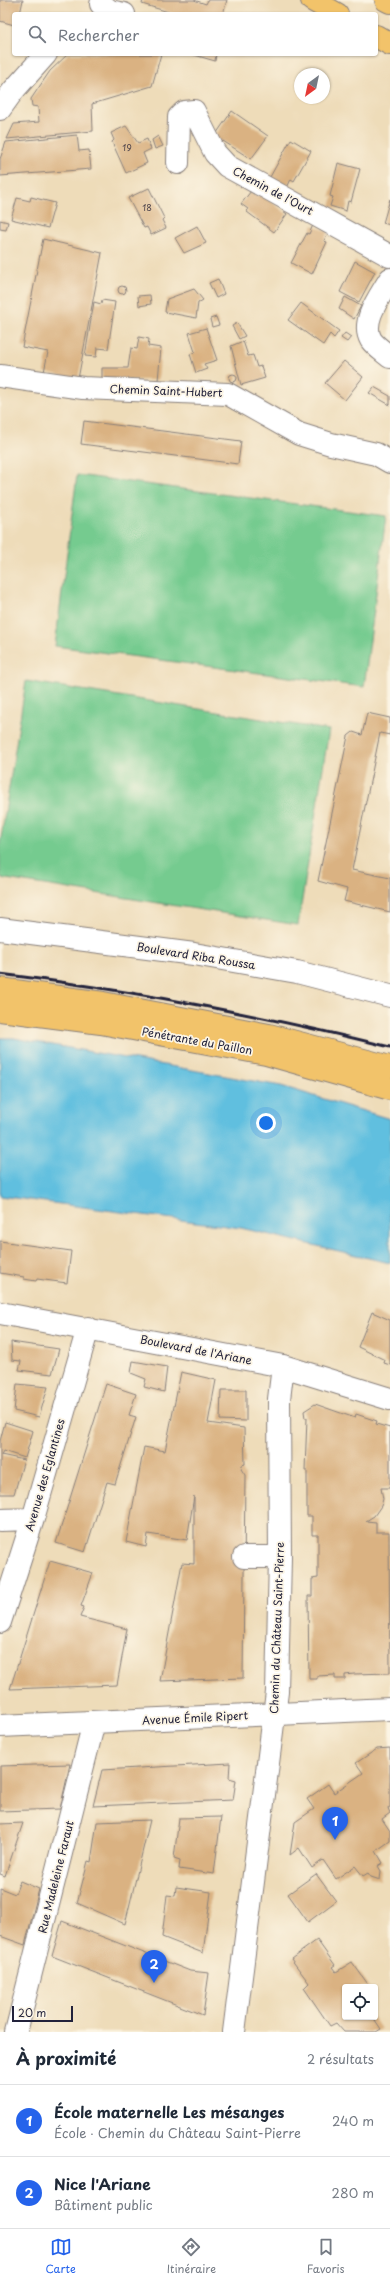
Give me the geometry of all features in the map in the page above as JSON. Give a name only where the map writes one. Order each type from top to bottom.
[{"type":"main road","points":[[312,0],[333,12]]},
{"type":"main road","points":[[386,0],[390,2]]},
{"type":"main road","points":[[378,37],[390,44]]},
{"type":"main road","name":"Pénétrante du Paillon","points":[[0,989],[103,1003],[269,1034],[390,1067]]},
{"type":"main road","name":"Pénétrante du Paillon","points":[[0,1010],[101,1023],[266,1054],[390,1088]]},
{"type":"street","points":[[98,6],[115,12]]},
{"type":"street","points":[[0,109],[17,85],[44,56]]},
{"type":"street","name":"Chemin de l'Ourt","points":[[178,163],[179,117],[184,112],[194,111],[215,153],[226,166],[390,256]]},
{"type":"street","points":[[390,279],[373,309],[367,327],[372,340],[390,357]]},
{"type":"street","name":"Chemin Saint-Hubert","points":[[0,376],[83,388],[228,394],[299,434],[331,444],[376,454],[390,462]]},
{"type":"street","name":"Boulevard Riba Roussa","points":[[0,929],[92,940],[297,972],[390,996]]},
{"type":"street","name":"Boulevard de l'Ariane","points":[[0,1313],[88,1328],[283,1366],[390,1399]]},
{"type":"street","name":"Avenue des Eglantines","points":[[0,1622],[33,1519],[88,1328]]},
{"type":"street","name":"Chemin du Château Saint-Pierre","points":[[234,2032],[275,1714],[280,1557],[279,1399],[283,1366]]},
{"type":"street","points":[[0,1520],[33,1519]]},
{"type":"street","points":[[244,1558],[280,1557]]},
{"type":"street","name":"Avenue Émile Ripert","points":[[0,1726],[390,1709]]},
{"type":"street","name":"Rue Madeleine Faraut","points":[[16,2032],[94,1722]]},
{"type":"green space","points":[[77,475],[386,516],[364,687],[55,646]]},
{"type":"green space","points":[[26,681],[329,730],[298,925],[0,878],[0,844]]},
{"type":"water","points":[[0,1038],[14,1038],[281,1086],[390,1119],[390,1263],[241,1228],[0,1196]]},
{"type":"building","points":[[0,0],[23,0],[20,12],[12,12],[12,24],[0,21]]},
{"type":"building","points":[[143,0],[194,0],[206,4],[208,0],[227,0],[224,12],[168,12],[142,4]]},
{"type":"building","points":[[66,56],[160,56],[152,86],[92,104],[93,131],[7,139],[14,124],[39,122],[38,107],[32,106],[31,99],[50,71]]},
{"type":"building","points":[[198,56],[216,56],[215,61]]},
{"type":"building","points":[[232,111],[268,136],[251,159],[223,141],[221,143],[214,137]]},
{"type":"building","points":[[126,126],[138,143],[147,139],[151,149],[143,153],[147,163],[126,173],[112,142],[114,140],[111,133]]},
{"type":"building","points":[[77,135],[79,151],[89,150],[91,169],[0,176],[0,159],[6,142]]},
{"type":"building","points":[[158,136],[163,146],[155,149],[152,140]]},
{"type":"building","points":[[291,139],[311,151],[294,181],[291,179],[287,188],[270,177]]},
{"type":"building","points":[[338,163],[360,169],[351,202],[348,201],[346,211],[330,206],[333,197],[330,196]]},
{"type":"building","points":[[149,188],[164,218],[162,220],[166,228],[151,235],[147,227],[144,228],[128,198]]},
{"type":"building","points":[[251,191],[258,196],[260,193],[287,214],[274,232],[247,212],[248,209],[241,204]]},
{"type":"building","points":[[31,197],[55,203],[48,228],[11,219],[17,198],[30,201]]},
{"type":"building","points":[[390,199],[390,225],[383,223]]},
{"type":"building","points":[[0,220],[8,222],[6,230],[0,229]]},
{"type":"building","points":[[313,225],[328,232],[324,241],[327,242],[312,274],[291,263]]},
{"type":"building","points":[[197,226],[206,243],[184,253],[175,238]]},
{"type":"building","points":[[43,239],[102,253],[78,379],[44,372],[48,352],[22,347]]},
{"type":"building","points":[[355,261],[375,272],[359,302],[340,292]]},
{"type":"building","points":[[218,279],[224,294],[216,298],[209,283]]},
{"type":"building","points":[[120,286],[124,286],[126,290],[124,294],[120,294],[118,292],[118,288]]},
{"type":"building","points":[[194,289],[203,300],[198,303],[196,318],[165,312],[167,299]]},
{"type":"building","points":[[150,295],[151,304],[139,306],[138,296]]},
{"type":"building","points":[[345,297],[361,306],[354,319],[339,309]]},
{"type":"building","points":[[102,300],[115,302],[108,349],[97,348],[96,357],[85,356],[94,302],[101,304]]},
{"type":"building","points":[[301,303],[339,331],[334,338],[330,334],[323,345],[288,320]]},
{"type":"building","points":[[216,317],[219,325],[212,327],[210,319]]},
{"type":"building","points":[[237,323],[245,336],[239,339],[232,326]]},
{"type":"building","points":[[206,328],[217,360],[204,364],[207,369],[196,373],[190,354],[195,352],[189,333]]},
{"type":"building","points":[[345,333],[351,337],[347,342],[341,338]]},
{"type":"building","points":[[139,337],[149,339],[148,346],[161,348],[158,380],[102,380],[102,368],[128,368],[131,348],[137,349]]},
{"type":"building","points":[[243,341],[248,356],[253,355],[257,367],[261,366],[265,378],[241,385],[231,346]]},
{"type":"building","points":[[344,361],[363,377],[345,400],[325,383]]},
{"type":"building","points":[[231,374],[235,374],[237,378],[235,382],[231,382],[229,380],[229,376]]},
{"type":"building","points":[[374,387],[390,396],[390,405],[369,393]]},
{"type":"building","points":[[84,421],[241,441],[238,464],[81,444]]},
{"type":"building","points":[[367,713],[390,718],[390,735],[380,733],[352,870],[390,878],[390,912],[344,901],[347,889],[318,881],[348,736],[353,732],[362,735]]},
{"type":"building","points":[[0,1241],[71,1251],[67,1283],[37,1279],[36,1281],[24,1279],[24,1277],[0,1273]]},
{"type":"building","points":[[372,1312],[390,1320],[390,1365],[384,1363],[385,1360],[358,1347]]},
{"type":"building","points":[[11,1342],[59,1349],[52,1374],[19,1370],[21,1361],[12,1360]]},
{"type":"building","points":[[133,1361],[167,1367],[164,1392],[144,1387],[146,1379],[131,1373]]},
{"type":"building","points":[[181,1372],[216,1380],[208,1423],[244,1428],[245,1464],[242,1465],[241,1469],[245,1475],[243,1678],[160,1681],[182,1563],[194,1564],[194,1496],[187,1540],[148,1534],[146,1547],[126,1542],[144,1447],[165,1451]]},
{"type":"building","points":[[17,1384],[48,1387],[39,1417],[14,1411]]},
{"type":"building","points":[[106,1384],[136,1394],[129,1415],[136,1417],[115,1484],[107,1482],[85,1552],[56,1543]]},
{"type":"building","points":[[221,1390],[246,1390],[246,1421],[220,1420]]},
{"type":"building","points":[[315,1404],[355,1418],[356,1414],[377,1421],[376,1424],[390,1428],[390,1488],[381,1488],[383,1499],[381,1506],[374,1516],[366,1521],[376,1522],[376,1532],[389,1532],[390,1673],[345,1675],[345,1679],[335,1679],[335,1675],[317,1676],[317,1679],[309,1679],[308,1596],[312,1596],[312,1579],[318,1578],[318,1535],[312,1535],[312,1516],[307,1516],[307,1470],[305,1470],[307,1418],[305,1418],[304,1411]]},
{"type":"building","points":[[5,1422],[33,1431],[25,1458],[3,1451],[1,1455],[24,1460],[14,1494],[0,1494],[0,1441]]},
{"type":"building","points":[[50,1561],[93,1573],[81,1606],[84,1607],[80,1617],[127,1629],[117,1685],[10,1689]]},
{"type":"building","points":[[390,1748],[390,1807],[388,1808],[390,1813],[382,1819],[390,1831],[390,1841],[376,1851],[383,1863],[378,1866],[381,1871],[380,1880],[371,1877],[368,1873],[363,1876],[355,1866],[336,1879],[323,1860],[312,1868],[299,1848],[290,1855],[295,1822],[314,1809],[307,1799],[328,1784],[334,1793],[363,1773],[356,1763],[377,1749]]},
{"type":"building","points":[[230,1763],[229,1778],[236,1780],[233,1800],[93,1806],[102,1770]]},
{"type":"building","points":[[70,1764],[60,1809],[0,1811],[0,1766]]},
{"type":"building","points":[[221,1817],[214,1874],[179,1869],[180,1860],[174,1858],[179,1818]]},
{"type":"building","points":[[150,1820],[125,1924],[77,1903],[88,1861],[91,1862],[97,1822]]},
{"type":"building","points":[[23,1823],[5,1876],[0,1874],[0,1824]]},
{"type":"building","points":[[316,1874],[336,1901],[308,1922],[288,1894]]},
{"type":"building","points":[[20,1881],[39,1889],[25,1945],[0,1936],[0,1888],[15,1894]]},
{"type":"building","points":[[176,1887],[211,1892],[203,1953],[162,1937],[167,1895],[175,1896]]},
{"type":"building","points":[[62,1921],[190,1971],[209,1973],[203,2015],[52,1956]]},
{"type":"building","points":[[317,1940],[335,1965],[332,1967],[336,1972],[352,1962],[368,1984],[342,1984],[342,2020],[375,2020],[381,2029],[376,2032],[344,2032],[336,2023],[330,2026],[304,1988],[309,1983],[291,1959]]},
{"type":"railway","points":[[0,974],[49,980],[196,1004],[293,1024],[390,1047]]},
{"type":"place","name":"École maternelle Les mésanges","points":[[335,1840]]},
{"type":"place","name":"Nice l'Ariane","points":[[154,1983]]}]
